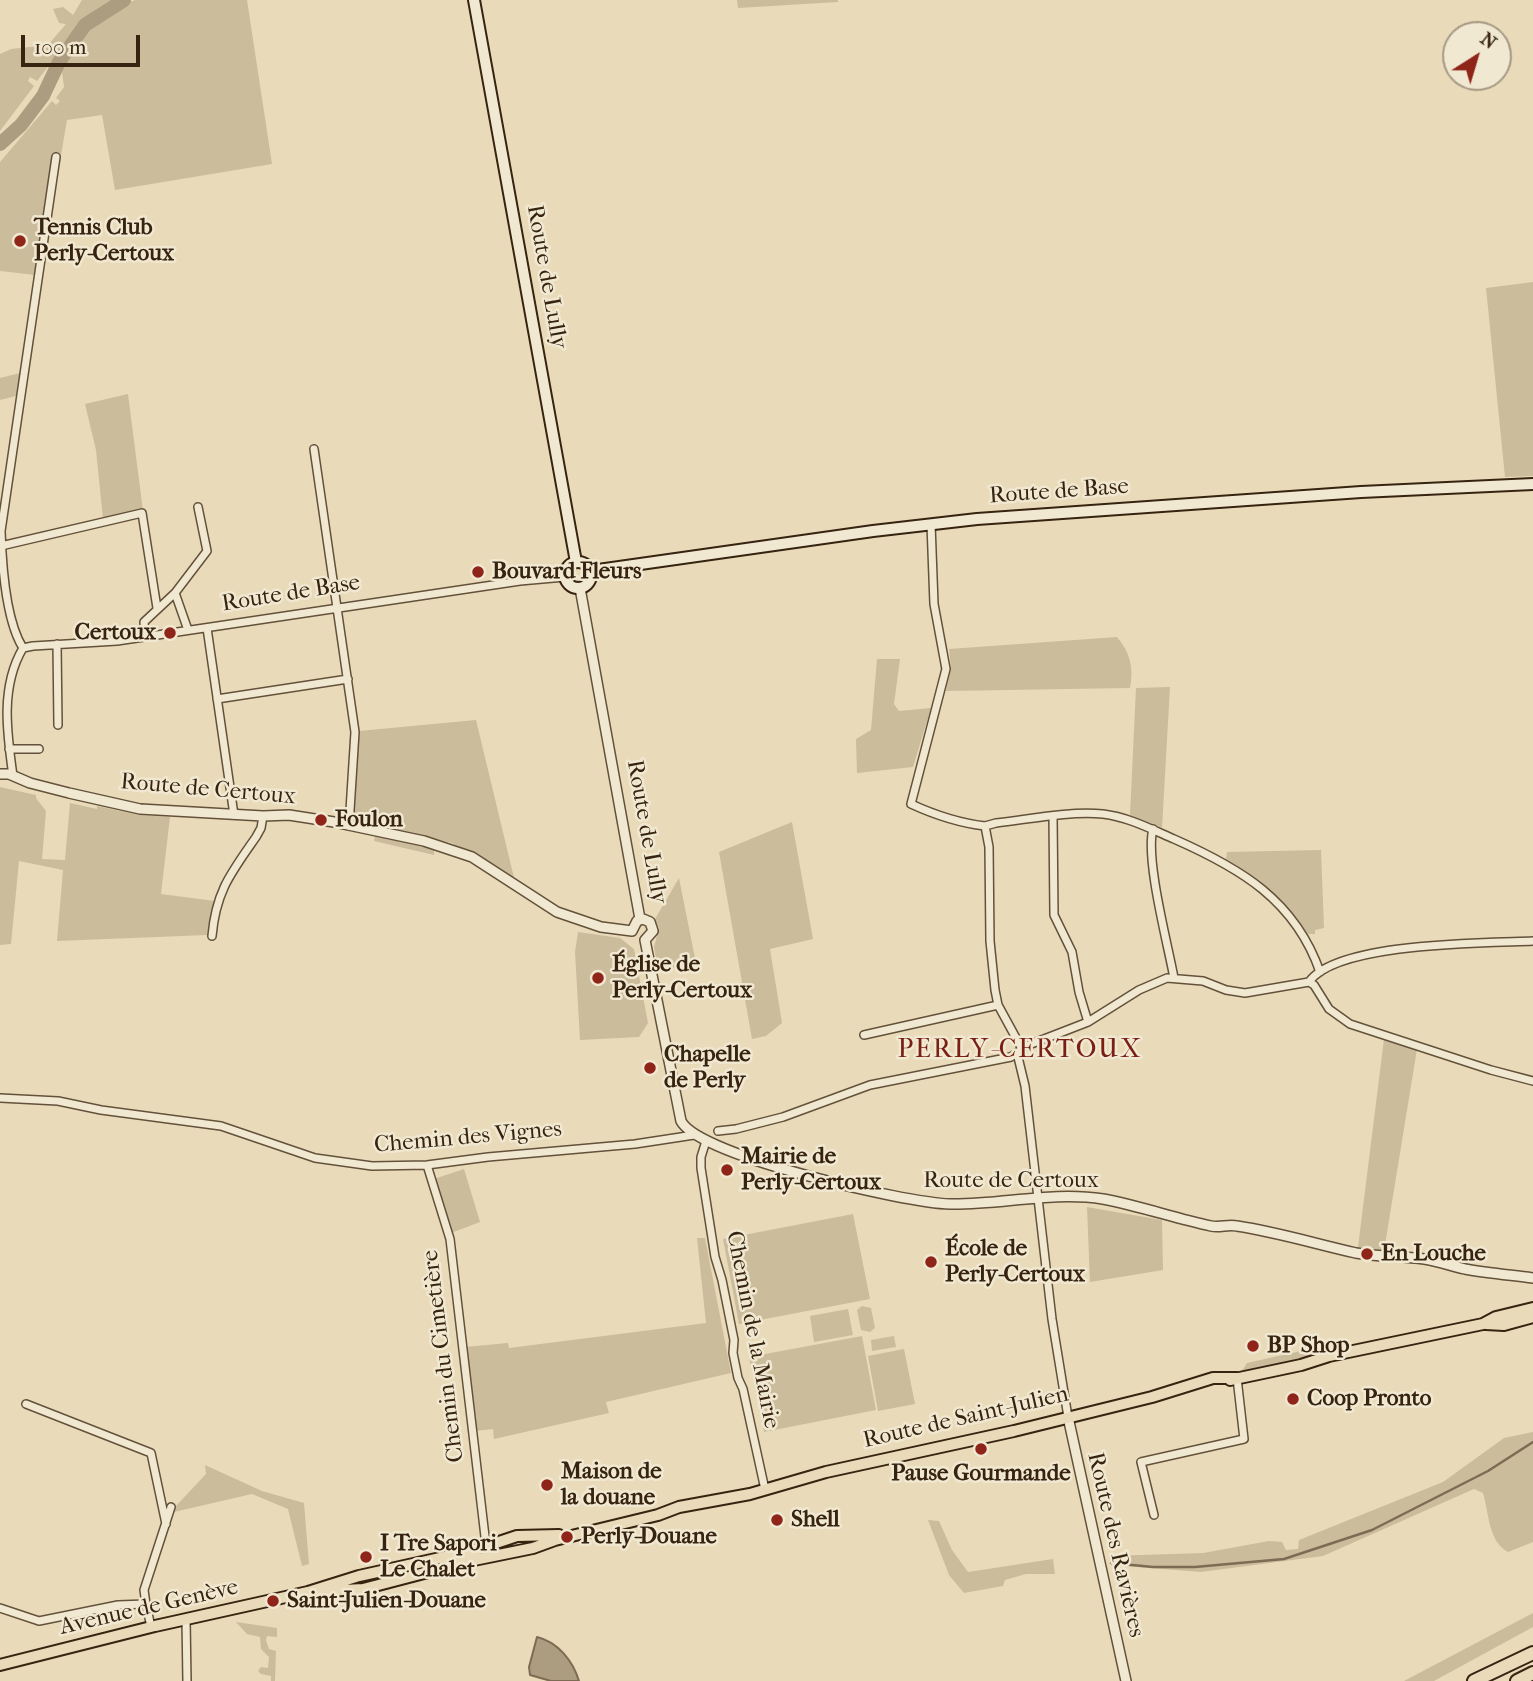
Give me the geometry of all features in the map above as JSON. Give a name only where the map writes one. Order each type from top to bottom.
[{"type":"highway","points":[[1474,1681],[1533,1653]]},
{"type":"highway","points":[[1517,1681],[1533,1673]]},
{"type":"main road","name":"Route de Lully","points":[[474,0],[576,562]]},
{"type":"main road","name":"Route de Base","points":[[591,571],[931,524],[1361,492],[1533,484]]},
{"type":"main road","points":[[576,562],[586,564],[591,571],[591,580],[580,588],[572,586],[565,577],[567,568],[576,562]]},
{"type":"main road","name":"Route de Saint-Julien","points":[[1483,1324],[1496,1317],[1533,1308]]},
{"type":"main road","name":"Route de Saint-Julien","points":[[395,1581],[455,1566],[486,1545],[517,1536],[557,1535],[826,1472],[1014,1432],[1173,1390],[1188,1392],[1329,1356],[1483,1324],[1504,1325],[1533,1317]]},
{"type":"main road","name":"Route de Saint-Julien","points":[[391,1568],[435,1558],[533,1548],[555,1540],[658,1515],[675,1508],[750,1494],[766,1486]]},
{"type":"main road","points":[[406,1565],[409,1578]]},
{"type":"main road","name":"Avenue de Genève","points":[[0,1665],[150,1627],[347,1585],[391,1568]]},
{"type":"main road","name":"Avenue de Genève","points":[[347,1585],[363,1589],[395,1581]]},
{"type":"street","points":[[13,776],[4,702],[14,665],[23,648],[10,607],[1,531],[56,158]]},
{"type":"street","points":[[314,449],[355,732],[349,826]]},
{"type":"street","points":[[145,636],[144,622],[175,593],[206,551],[198,508]]},
{"type":"street","points":[[1,546],[142,513],[157,608]]},
{"type":"street","points":[[931,524],[934,604],[946,669],[911,804],[936,815],[985,826],[1053,816],[1105,814],[1153,829],[1241,872],[1281,906],[1304,935],[1320,972]]},
{"type":"street","name":"Route de Base","points":[[23,648],[117,641],[565,577]]},
{"type":"street","name":"Route de Lully","points":[[580,588],[640,919]]},
{"type":"street","points":[[175,593],[188,630]]},
{"type":"street","points":[[207,628],[234,814]]},
{"type":"street","points":[[57,644],[58,726]]},
{"type":"street","points":[[217,699],[348,680]]},
{"type":"street","points":[[9,749],[39,749]]},
{"type":"street","name":"Route de Certoux","points":[[0,774],[140,809],[289,815],[424,841],[466,854],[557,912],[601,927],[632,931]]},
{"type":"street","points":[[212,936],[221,891],[256,837],[263,816]]},
{"type":"street","points":[[1053,816],[1054,915],[1072,952],[1088,1022]]},
{"type":"street","points":[[985,826],[989,847],[990,942],[998,1005],[1020,1051],[1052,1318],[1068,1417]]},
{"type":"street","points":[[1153,829],[1151,837],[1155,876],[1174,978]]},
{"type":"street","points":[[640,919],[650,922],[653,928],[652,935],[645,940],[638,939],[632,931],[640,919]]},
{"type":"street","points":[[645,940],[680,1118],[684,1127],[694,1135]]},
{"type":"street","points":[[1309,982],[1314,974],[1357,957],[1395,950],[1456,943],[1533,941]]},
{"type":"street","points":[[718,1131],[783,1117],[870,1085],[1011,1057],[1088,1022],[1150,985],[1174,978],[1203,981],[1226,990],[1245,993],[1309,982],[1314,985],[1329,1009],[1350,1024],[1533,1081]]},
{"type":"street","points":[[864,1035],[998,1005]]},
{"type":"street","name":"Chemin des Vignes","points":[[0,1098],[58,1101],[101,1110],[220,1126],[303,1154],[336,1162],[373,1166],[428,1165],[635,1144],[694,1135]]},
{"type":"street","name":"Route de Certoux","points":[[694,1135],[795,1171],[909,1199],[962,1204],[1075,1196],[1095,1198],[1215,1227],[1237,1226],[1356,1253],[1447,1263],[1533,1278]]},
{"type":"street","name":"Chemin de la Mairie","points":[[706,1141],[701,1163],[715,1257],[734,1340],[736,1365],[766,1486]]},
{"type":"street","name":"Chemin du Cimetière","points":[[428,1165],[450,1239],[486,1545]]},
{"type":"street","points":[[1154,1515],[1141,1462],[1244,1439],[1237,1378]]},
{"type":"street","points":[[26,1404],[151,1453],[166,1524]]},
{"type":"street","name":"Route des Ravières","points":[[1068,1417],[1126,1681]]},
{"type":"street","points":[[150,1627],[144,1590],[171,1507]]},
{"type":"street","points":[[0,1608],[39,1621],[118,1605],[146,1604]]},
{"type":"street","points":[[186,1619],[187,1681]]},
{"type":"shaded area","points":[[82,0],[117,0],[93,14],[77,29],[37,81],[30,77],[28,81],[34,86],[0,131],[0,54],[11,49],[48,45],[66,24],[59,23],[53,9],[63,7],[73,15]]},
{"type":"shaded area","points":[[135,0],[247,0],[272,164],[115,190],[102,115],[67,120],[60,161],[52,160],[35,275],[0,271],[0,162],[52,101],[56,105],[60,101],[56,98],[64,87],[64,62],[90,27],[120,6]]},
{"type":"shaded area","points":[[737,0],[838,0],[838,2],[738,8]]},
{"type":"shaded area","points":[[1533,282],[1533,476],[1505,477],[1486,288]]},
{"type":"shaded area","points":[[20,373],[16,396],[0,400],[0,378]]},
{"type":"shaded area","points":[[128,394],[143,511],[103,519],[96,450],[85,404]]},
{"type":"shaded area","points":[[1117,637],[1130,661],[1130,688],[946,691],[951,668],[949,649]]},
{"type":"shaded area","points":[[877,659],[900,659],[894,704],[899,711],[931,708],[913,767],[857,773],[856,739],[871,730]]},
{"type":"shaded area","points":[[1170,687],[1162,828],[1130,815],[1136,688]]},
{"type":"shaded area","points":[[476,720],[515,882],[452,843],[353,819],[359,731]]},
{"type":"shaded area","points":[[0,787],[36,795],[46,811],[42,859],[65,860],[70,803],[139,815],[170,817],[161,894],[215,901],[207,935],[57,941],[63,870],[19,861],[11,944],[0,945]]},
{"type":"shaded area","points":[[792,822],[813,939],[770,949],[782,1023],[766,1036],[752,1039],[719,852]]},
{"type":"shaded area","points":[[375,835],[434,849],[434,855],[374,841]]},
{"type":"shaded area","points":[[1321,850],[1324,928],[1315,930],[1315,934],[1308,934],[1272,892],[1226,859],[1227,852]]},
{"type":"shaded area","points":[[679,878],[696,963],[658,971],[654,947],[659,928],[655,919]]},
{"type":"shaded area","points":[[578,932],[620,938],[634,949],[648,1023],[639,1037],[580,1040],[575,952]]},
{"type":"shaded area","points":[[1384,1039],[1417,1049],[1384,1251],[1358,1247]]},
{"type":"shaded area","points":[[464,1169],[480,1222],[451,1233],[434,1179]]},
{"type":"shaded area","points":[[1087,1207],[1162,1220],[1163,1270],[1090,1282]]},
{"type":"shaded area","points":[[853,1214],[870,1299],[739,1324],[723,1239]]},
{"type":"shaded area","points":[[697,1238],[705,1238],[731,1373],[606,1402],[609,1413],[494,1439],[493,1429],[474,1431],[464,1347],[508,1343],[509,1348],[706,1323]]},
{"type":"shaded area","points":[[862,1306],[871,1308],[875,1328],[870,1332],[861,1330],[857,1310]]},
{"type":"shaded area","points":[[848,1309],[853,1335],[814,1342],[810,1316]]},
{"type":"shaded area","points":[[862,1336],[876,1410],[764,1432],[749,1357]]},
{"type":"shaded area","points":[[894,1336],[896,1347],[872,1351],[871,1340]]},
{"type":"shaded area","points":[[904,1349],[915,1404],[878,1411],[868,1356]]},
{"type":"shaded area","points":[[1310,1349],[1319,1352],[1300,1359],[1242,1371],[1247,1363]]},
{"type":"shaded area","points":[[1533,1432],[1533,1542],[1508,1552],[1501,1547],[1493,1534],[1483,1493],[1474,1489],[1323,1556],[1201,1572],[1111,1565],[1109,1556],[1203,1553],[1269,1541],[1282,1542],[1286,1550],[1298,1549],[1299,1540],[1443,1482],[1504,1438]]},
{"type":"shaded area","points":[[205,1465],[262,1491],[304,1503],[309,1564],[302,1566],[288,1509],[252,1494],[174,1512],[176,1506],[206,1474]]},
{"type":"shaded area","points":[[928,1520],[939,1521],[952,1550],[968,1572],[1053,1559],[1055,1574],[1026,1574],[1005,1580],[1003,1586],[964,1593],[949,1575]]},
{"type":"shaded area","points":[[1533,1613],[1533,1627],[1434,1681],[1404,1681]]},
{"type":"shaded area","points":[[236,1622],[277,1628],[277,1637],[267,1636],[266,1640],[269,1649],[276,1651],[275,1681],[271,1681],[271,1676],[258,1671],[261,1667],[268,1668],[269,1657],[261,1649],[260,1637],[247,1634]]},
{"type":"shaded area","points":[[537,1637],[552,1643],[564,1653],[579,1681],[551,1681],[530,1675],[529,1667]]},
{"type":"waterway","points":[[0,144],[21,125],[43,96],[59,62],[85,25],[124,0]]},
{"type":"waterway","points":[[1111,1563],[1195,1567],[1284,1559],[1372,1530],[1488,1471],[1533,1442]]},
{"type":"place","name":"Tennis Club Perly-Certoux","points":[[20,241]]},
{"type":"place","name":"Bouvard Fleurs","points":[[478,572]]},
{"type":"place","name":"Certoux","points":[[170,633]]},
{"type":"place","name":"Foulon","points":[[321,820]]},
{"type":"place","name":"Église de Perly-Certoux","points":[[598,978]]},
{"type":"place","name":"Chapelle de Perly","points":[[650,1068]]},
{"type":"place","name":"Mairie de Perly-Certoux","points":[[727,1170]]},
{"type":"place","name":"En Louche","points":[[1367,1254]]},
{"type":"place","name":"École de Perly-Certoux","points":[[931,1262]]},
{"type":"place","name":"BP Shop","points":[[1253,1346]]},
{"type":"place","name":"Coop Pronto","points":[[1293,1399]]},
{"type":"place","name":"Pause Gourmande","points":[[981,1449]]},
{"type":"place","name":"Maison de la douane","points":[[547,1485]]},
{"type":"place","name":"Shell","points":[[777,1520]]},
{"type":"place","name":"Perly-Douane","points":[[567,1537]]},
{"type":"place","name":"I Tre Sapori Le Chalet","points":[[366,1557]]},
{"type":"place","name":"Saint-Julien-Douane","points":[[273,1601]]},
{"type":"district","name":"PERLY-CERTOUX","points":[[1020,1051]]}]
